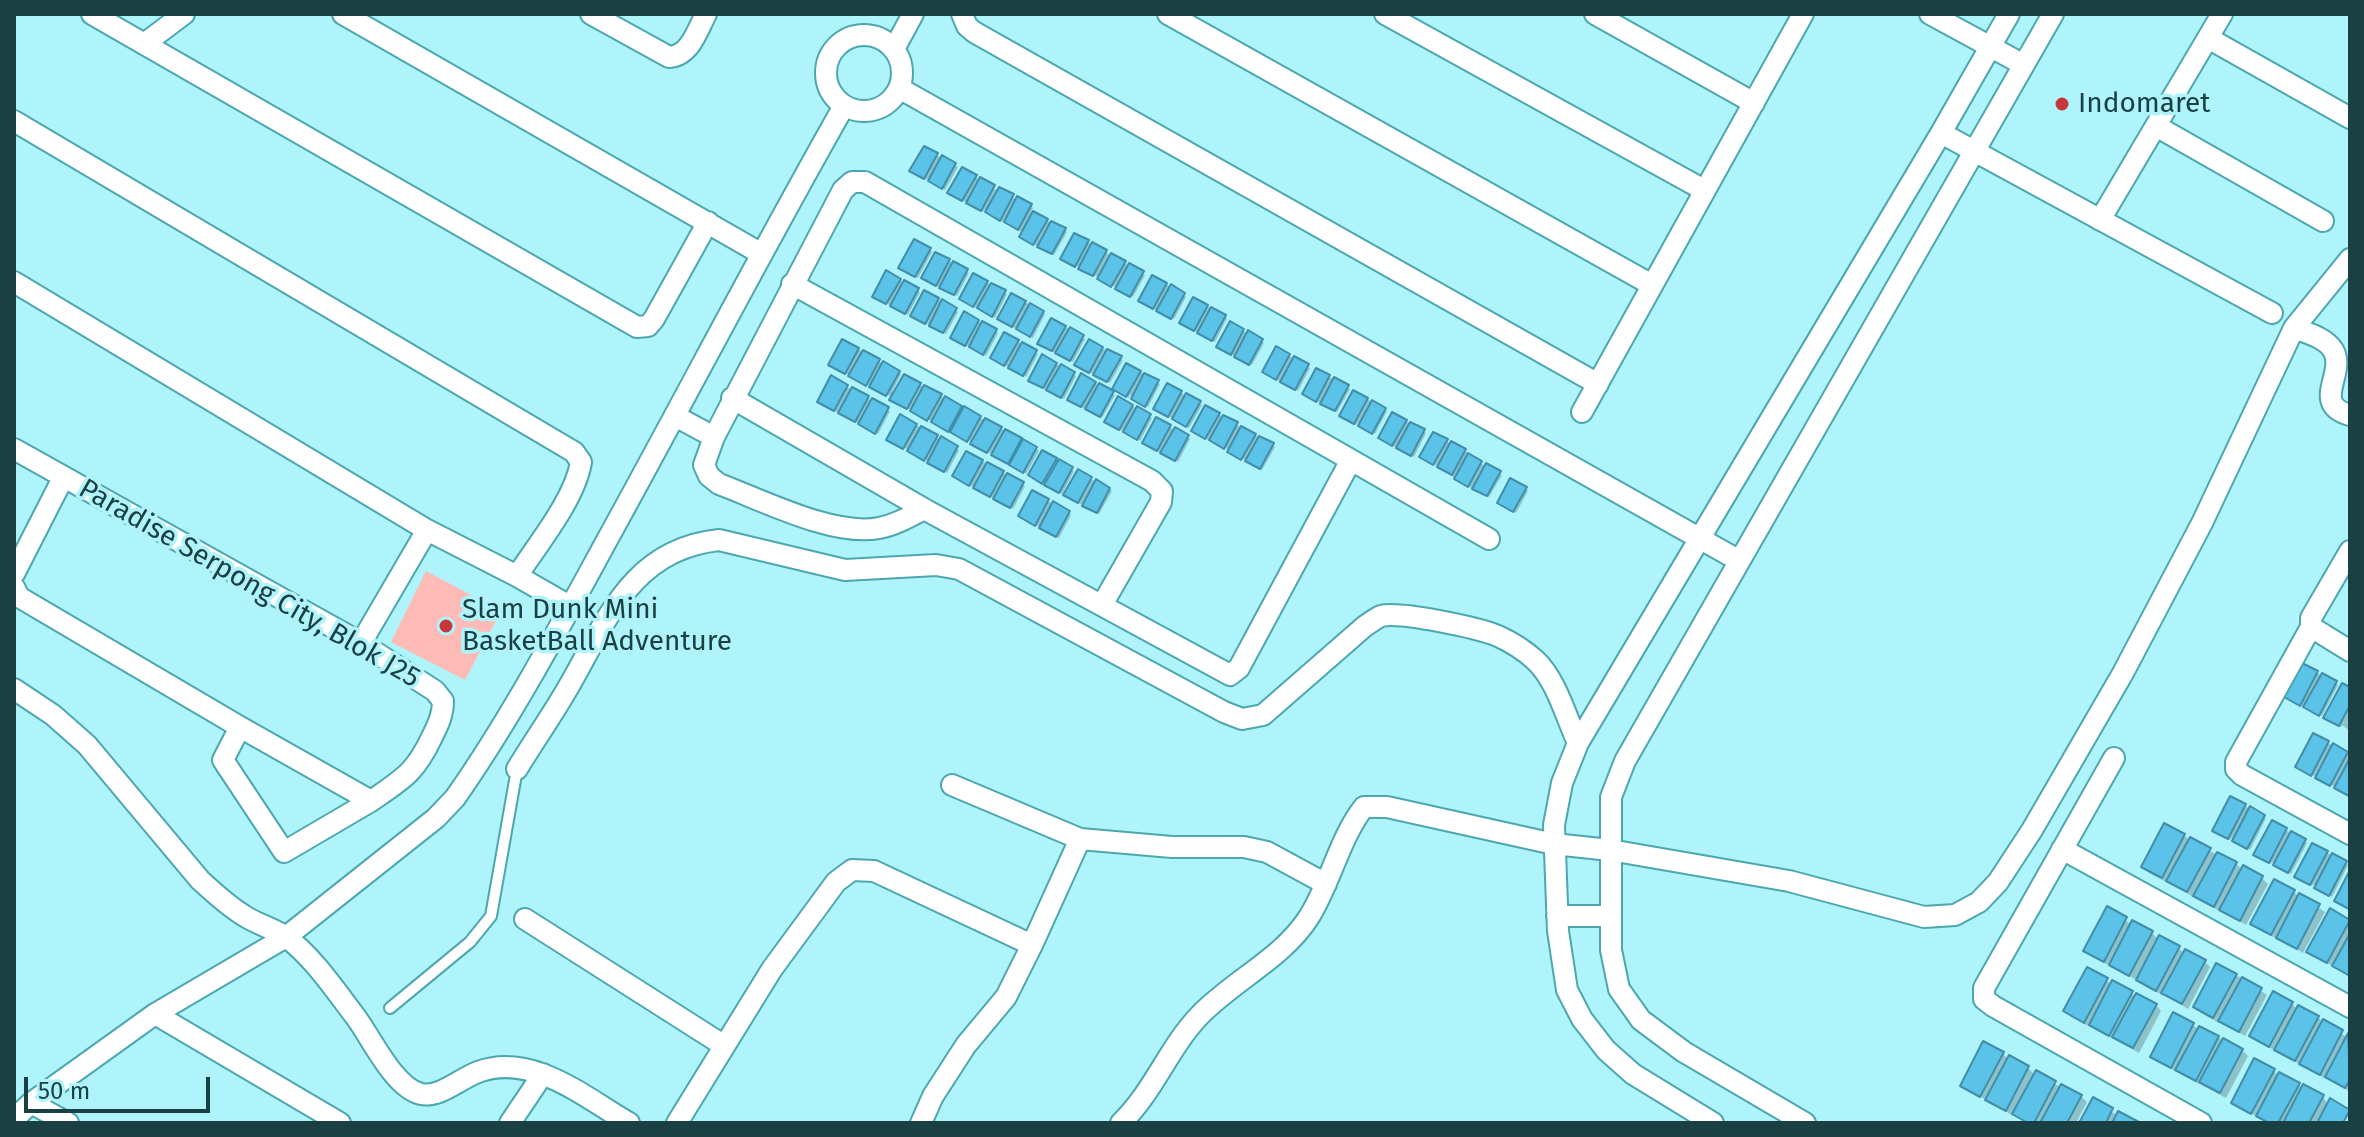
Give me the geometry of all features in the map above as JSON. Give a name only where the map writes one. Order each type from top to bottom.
[{"type":"street","points":[[92,14],[637,327],[648,326],[654,319],[708,222]]},
{"type":"street","points":[[144,44],[184,14]]},
{"type":"street","points":[[343,14],[760,253]]},
{"type":"street","points":[[591,14],[669,57],[679,57],[687,50],[706,14]]},
{"type":"street","points":[[894,49],[913,14]]},
{"type":"street","points":[[962,14],[967,26],[974,32],[1598,384]]},
{"type":"street","points":[[1168,14],[1652,285]]},
{"type":"street","points":[[1385,14],[1704,190]]},
{"type":"street","points":[[1595,14],[1754,103]]},
{"type":"street","points":[[1582,412],[1803,14]]},
{"type":"street","points":[[1930,14],[2024,65]]},
{"type":"street","points":[[1713,1123],[1633,1074],[1606,1050],[1582,1019],[1567,990],[1557,916],[1554,844],[1554,825],[1562,783],[1578,743],[2009,14]]},
{"type":"street","points":[[1805,1123],[1684,1052],[1641,1020],[1619,989],[1611,950],[1611,797],[1625,761],[1738,560],[2053,14]]},
{"type":"street","points":[[2100,220],[2222,14]]},
{"type":"street","points":[[873,36],[894,49],[902,68],[899,88],[894,97],[877,109],[855,110],[844,106],[828,88],[825,76],[831,52],[849,37],[873,36]]},
{"type":"street","points":[[2208,38],[2350,118]]},
{"type":"street","points":[[899,88],[1738,560]]},
{"type":"street","points":[[14,1119],[31,1103],[155,1014],[286,937],[436,818],[455,798],[571,607],[760,253],[844,106]]},
{"type":"street","points":[[14,121],[574,452],[581,462],[579,473],[559,511],[517,576]]},
{"type":"street","points":[[2156,126],[2323,221]]},
{"type":"street","points":[[1941,133],[2272,313]]},
{"type":"street","points":[[924,509],[899,523],[852,530],[832,526],[719,484],[709,476],[704,465],[732,398],[843,190],[852,182],[865,182],[1489,539]]},
{"type":"street","points":[[1121,1123],[1142,1101],[1200,1014],[1297,934],[1310,915],[1364,807],[1387,807],[1554,844],[1610,850],[1789,881],[1924,917],[1955,915],[1979,902],[1998,882],[2032,830],[2123,673],[2202,523],[2294,328],[2350,259]]},
{"type":"street","points":[[14,282],[427,530],[571,607]]},
{"type":"street","points":[[792,284],[1152,481],[1162,491],[1161,502],[1102,605]]},
{"type":"street","points":[[2294,328],[2321,339],[2332,349],[2338,365],[2330,397],[2334,406],[2350,415]]},
{"type":"street","points":[[732,398],[924,509],[1224,673],[1234,674],[1239,668],[1351,460]]},
{"type":"street","points":[[675,416],[714,437]]},
{"type":"street","name":"Paradise Serpong City, Blok J25","points":[[14,449],[361,643],[435,691],[443,701],[443,714],[419,764],[371,801]]},
{"type":"street","points":[[14,574],[63,478]]},
{"type":"street","points":[[361,643],[427,530]]},
{"type":"street","points":[[517,769],[629,585],[675,552],[700,542],[719,540],[845,570],[936,565],[959,569],[1242,719],[1263,715],[1365,626],[1382,616],[1397,615],[1475,628],[1497,636],[1537,661],[1578,743]]},
{"type":"street","points":[[2350,551],[2311,618],[2311,627],[2236,762],[2236,769],[2350,834]]},
{"type":"street","points":[[14,587],[19,597],[371,801]]},
{"type":"street","points":[[2311,627],[2350,651]]},
{"type":"street","points":[[14,689],[53,715],[87,745],[200,880],[221,900],[244,916],[286,937],[308,959],[356,1017],[393,1073],[406,1086],[421,1094],[435,1093],[480,1071],[522,1068],[543,1074],[629,1123]]},
{"type":"street","points":[[240,727],[223,760],[284,852],[371,801]]},
{"type":"street","points":[[2114,758],[1984,988],[1984,999],[2201,1123]]},
{"type":"street","points":[[952,785],[1080,839],[1172,847],[1244,847],[1267,852],[1326,884]]},
{"type":"street","points":[[921,1123],[933,1096],[966,1045],[1006,997],[1080,839]]},
{"type":"street","points":[[2062,849],[2350,1007]]},
{"type":"street","points":[[677,1123],[772,969],[836,882],[852,870],[874,871],[1032,945]]},
{"type":"street","points":[[1557,916],[1611,916]]},
{"type":"street","points":[[525,919],[723,1045]]},
{"type":"street","points":[[155,1014],[340,1123]]},
{"type":"street","points":[[510,1123],[543,1074]]},
{"type":"street","points":[[31,1103],[68,1123]]},
{"type":"lane","points":[[390,1008],[470,942],[491,916],[517,769]]},
{"type":"shaded area","name":"Slam Dunk Mini BasketBall Adventure","points":[[426,571],[501,611],[465,680],[391,642]]},
{"type":"building","points":[[924,146],[938,153],[924,179],[909,171]]},
{"type":"building","points":[[942,155],[956,163],[942,189],[928,181]]},
{"type":"building","points":[[962,167],[977,175],[962,201],[947,193]]},
{"type":"building","points":[[980,177],[995,185],[981,211],[966,203]]},
{"type":"building","points":[[999,187],[1014,194],[1000,221],[985,212]]},
{"type":"building","points":[[1017,196],[1032,204],[1018,230],[1004,222]]},
{"type":"building","points":[[1033,211],[1048,219],[1033,245],[1019,237]]},
{"type":"building","points":[[1051,221],[1066,228],[1052,254],[1037,247]]},
{"type":"building","points":[[1074,233],[1089,240],[1075,267],[1060,259]]},
{"type":"building","points":[[914,239],[931,248],[915,277],[898,268]]},
{"type":"building","points":[[1092,242],[1107,250],[1093,276],[1078,269]]},
{"type":"building","points":[[935,252],[950,259],[936,286],[921,278]]},
{"type":"building","points":[[1111,253],[1126,261],[1111,287],[1097,279]]},
{"type":"building","points":[[953,261],[968,269],[954,295],[939,288]]},
{"type":"building","points":[[1129,263],[1144,271],[1130,297],[1115,289]]},
{"type":"building","points":[[886,270],[901,279],[886,304],[872,297]]},
{"type":"building","points":[[973,273],[988,281],[973,307],[959,299]]},
{"type":"building","points":[[1152,275],[1167,283],[1153,309],[1138,301]]},
{"type":"building","points":[[904,280],[919,288],[905,314],[890,306]]},
{"type":"building","points":[[991,283],[1006,290],[992,317],[977,308]]},
{"type":"building","points":[[1171,284],[1185,293],[1171,319],[1156,311]]},
{"type":"building","points":[[924,290],[939,298],[925,324],[910,316]]},
{"type":"building","points":[[1011,293],[1026,301],[1012,327],[997,319]]},
{"type":"building","points":[[1193,297],[1208,305],[1194,331],[1179,323]]},
{"type":"building","points":[[942,299],[957,308],[943,333],[929,326]]},
{"type":"building","points":[[1030,303],[1044,311],[1030,337],[1016,329]]},
{"type":"building","points":[[1211,307],[1226,315],[1212,341],[1197,333]]},
{"type":"building","points":[[964,311],[979,320],[965,346],[950,338]]},
{"type":"building","points":[[1051,318],[1066,326],[1052,351],[1037,344]]},
{"type":"building","points":[[982,321],[997,329],[983,355],[969,347]]},
{"type":"building","points":[[1230,321],[1244,329],[1231,355],[1216,347]]},
{"type":"building","points":[[1070,327],[1084,335],[1070,361],[1055,353]]},
{"type":"building","points":[[1248,330],[1263,339],[1249,365],[1234,357]]},
{"type":"building","points":[[1004,332],[1019,340],[1004,366],[990,358]]},
{"type":"building","points":[[842,339],[859,348],[845,374],[828,365]]},
{"type":"building","points":[[1089,339],[1103,347],[1089,373],[1074,365]]},
{"type":"building","points":[[1022,342],[1037,350],[1023,376],[1008,368]]},
{"type":"building","points":[[1276,346],[1290,354],[1276,380],[1262,372]]},
{"type":"building","points":[[1107,349],[1122,356],[1107,382],[1093,375]]},
{"type":"building","points":[[863,350],[880,359],[866,386],[848,376]]},
{"type":"building","points":[[1042,354],[1057,363],[1043,388],[1028,381]]},
{"type":"building","points":[[1294,356],[1309,364],[1295,390],[1280,382]]},
{"type":"building","points":[[883,361],[900,371],[886,396],[869,387]]},
{"type":"building","points":[[1126,363],[1141,371],[1126,397],[1112,389]]},
{"type":"building","points":[[1061,364],[1075,372],[1061,398],[1046,390]]},
{"type":"building","points":[[1316,368],[1330,375],[1316,402],[1302,394]]},
{"type":"building","points":[[1081,373],[1096,382],[1081,407],[1067,400]]},
{"type":"building","points":[[1144,373],[1159,380],[1145,407],[1131,399]]},
{"type":"building","points":[[904,374],[921,383],[907,409],[889,400]]},
{"type":"building","points":[[831,375],[848,385],[834,411],[817,402]]},
{"type":"building","points":[[1334,377],[1349,385],[1335,411],[1320,404]]},
{"type":"building","points":[[1099,383],[1114,391],[1100,417],[1085,409]]},
{"type":"building","points":[[1167,383],[1182,391],[1168,417],[1153,409]]},
{"type":"building","points":[[924,385],[942,394],[927,421],[910,411]]},
{"type":"building","points":[[852,387],[869,396],[855,422],[838,413]]},
{"type":"building","points":[[1353,390],[1368,398],[1354,424],[1339,416]]},
{"type":"building","points":[[1186,393],[1201,401],[1186,427],[1172,419]]},
{"type":"building","points":[[945,396],[962,406],[948,432],[931,422]]},
{"type":"building","points":[[1118,396],[1133,405],[1119,430],[1104,422]]},
{"type":"building","points":[[872,398],[889,407],[875,434],[858,424]]},
{"type":"building","points":[[1372,400],[1386,408],[1372,434],[1358,426]]},
{"type":"building","points":[[1205,405],[1220,413],[1205,439],[1191,431]]},
{"type":"building","points":[[964,406],[981,416],[967,442],[950,432]]},
{"type":"building","points":[[1137,406],[1151,414],[1137,440],[1123,432]]},
{"type":"building","points":[[1392,412],[1407,420],[1392,446],[1378,438]]},
{"type":"building","points":[[900,414],[917,424],[903,449],[886,440]]},
{"type":"building","points":[[1223,415],[1238,422],[1224,449],[1209,440]]},
{"type":"building","points":[[1156,417],[1171,425],[1157,451],[1142,443]]},
{"type":"building","points":[[985,418],[1002,427],[987,453],[970,444]]},
{"type":"building","points":[[1410,422],[1425,429],[1411,456],[1396,448]]},
{"type":"building","points":[[921,426],[938,435],[924,461],[907,451]]},
{"type":"building","points":[[1241,426],[1256,434],[1241,460],[1227,452]]},
{"type":"building","points":[[1175,427],[1189,435],[1175,461],[1160,453]]},
{"type":"building","points":[[1005,429],[1022,438],[1008,464],[991,455]]},
{"type":"building","points":[[1433,432],[1448,439],[1433,465],[1419,457]]},
{"type":"building","points":[[941,436],[958,446],[944,472],[927,463]]},
{"type":"building","points":[[1259,436],[1274,443],[1260,469],[1245,461]]},
{"type":"building","points":[[1023,439],[1037,447],[1023,473],[1009,465]]},
{"type":"building","points":[[1451,441],[1466,449],[1452,475],[1437,467]]},
{"type":"building","points":[[1042,450],[1057,458],[1042,484],[1028,475]]},
{"type":"building","points":[[966,451],[983,460],[969,486],[952,476]]},
{"type":"building","points":[[1468,453],[1482,461],[1468,487],[1454,479]]},
{"type":"building","points":[[1059,459],[1073,467],[1059,493],[1044,485]]},
{"type":"building","points":[[987,462],[1004,471],[990,497],[973,488]]},
{"type":"building","points":[[1486,463],[1501,471],[1487,496],[1472,489]]},
{"type":"building","points":[[1078,469],[1092,477],[1078,503],[1063,495]]},
{"type":"building","points":[[1007,473],[1024,482],[1010,508],[993,499]]},
{"type":"building","points":[[1510,478],[1527,487],[1513,512],[1497,503]]},
{"type":"building","points":[[1096,479],[1110,488],[1097,513],[1082,506]]},
{"type":"building","points":[[1032,490],[1049,499],[1035,526],[1018,516]]},
{"type":"building","points":[[1053,501],[1070,511],[1056,537],[1039,528]]},
{"type":"building","points":[[2302,663],[2318,671],[2300,706],[2284,697]]},
{"type":"building","points":[[2322,673],[2337,681],[2319,716],[2303,707]]},
{"type":"building","points":[[2342,683],[2350,687],[2350,705],[2339,726],[2323,718]]},
{"type":"building","points":[[2313,733],[2329,741],[2311,776],[2295,767]]},
{"type":"building","points":[[2333,743],[2348,752],[2330,786],[2315,778]]},
{"type":"building","points":[[2350,758],[2350,795],[2349,796],[2334,788]]},
{"type":"building","points":[[2230,796],[2246,804],[2228,839],[2212,831]]},
{"type":"building","points":[[2250,806],[2265,815],[2247,849],[2232,841]]},
{"type":"building","points":[[2272,820],[2287,828],[2269,863],[2253,855]]},
{"type":"building","points":[[2164,823],[2185,834],[2162,878],[2141,867]]},
{"type":"building","points":[[2291,831],[2306,839],[2288,873],[2273,865]]},
{"type":"building","points":[[2190,837],[2211,848],[2187,892],[2166,881]]},
{"type":"building","points":[[2312,843],[2328,851],[2310,885],[2294,877]]},
{"type":"building","points":[[2217,852],[2237,862],[2214,907],[2193,896]]},
{"type":"building","points":[[2332,853],[2347,861],[2329,896],[2314,888]]},
{"type":"building","points":[[2243,865],[2263,876],[2240,921],[2219,910]]},
{"type":"building","points":[[2350,870],[2350,908],[2349,909],[2334,901]]},
{"type":"building","points":[[2274,879],[2295,890],[2271,935],[2250,924]]},
{"type":"building","points":[[2299,893],[2320,904],[2297,949],[2276,938]]},
{"type":"building","points":[[2107,906],[2127,917],[2104,962],[2083,951]]},
{"type":"building","points":[[2330,908],[2350,920],[2327,963],[2306,952]]},
{"type":"building","points":[[2132,920],[2153,931],[2129,976],[2109,965]]},
{"type":"building","points":[[2350,933],[2350,976],[2332,966]]},
{"type":"building","points":[[2159,935],[2180,946],[2156,991],[2136,980]]},
{"type":"building","points":[[2185,949],[2206,960],[2182,1004],[2161,993]]},
{"type":"building","points":[[2216,963],[2237,974],[2213,1018],[2193,1007]]},
{"type":"building","points":[[2087,967],[2108,978],[2084,1023],[2063,1011]]},
{"type":"building","points":[[2242,977],[2262,988],[2239,1032],[2218,1021]]},
{"type":"building","points":[[2112,980],[2133,991],[2109,1036],[2089,1025]]},
{"type":"building","points":[[2273,991],[2293,1002],[2269,1047],[2249,1036]]},
{"type":"building","points":[[2136,993],[2157,1004],[2133,1048],[2112,1037]]},
{"type":"building","points":[[2298,1005],[2319,1016],[2295,1061],[2274,1050]]},
{"type":"building","points":[[2173,1012],[2194,1023],[2171,1068],[2150,1057]]},
{"type":"building","points":[[2323,1019],[2343,1030],[2320,1075],[2299,1064]]},
{"type":"building","points":[[2199,1026],[2219,1036],[2196,1081],[2175,1070]]},
{"type":"building","points":[[2348,1033],[2350,1080],[2345,1088],[2325,1077]]},
{"type":"building","points":[[2223,1038],[2243,1049],[2220,1093],[2199,1082]]},
{"type":"building","points":[[1983,1041],[2004,1052],[1980,1097],[1960,1086]]},
{"type":"building","points":[[2009,1055],[2029,1066],[2006,1111],[1985,1100]]},
{"type":"building","points":[[2254,1058],[2275,1069],[2251,1114],[2231,1103]]},
{"type":"building","points":[[2036,1070],[2056,1081],[2034,1123],[2028,1123],[2012,1114]]},
{"type":"building","points":[[2279,1072],[2300,1083],[2278,1123],[2269,1123],[2256,1116]]},
{"type":"building","points":[[2061,1084],[2082,1095],[2067,1123],[2040,1123]]},
{"type":"building","points":[[2303,1084],[2324,1095],[2309,1123],[2283,1123]]},
{"type":"building","points":[[2093,1097],[2113,1108],[2106,1123],[2079,1123]]},
{"type":"building","points":[[2330,1098],[2350,1110],[2343,1123],[2317,1123]]},
{"type":"building","points":[[2118,1111],[2139,1122],[2139,1123],[2112,1123]]},
{"type":"place","name":"Indomaret","points":[[2062,104]]},
{"type":"place","name":"Slam Dunk Mini BasketBall Adventure","points":[[446,626]]}]
